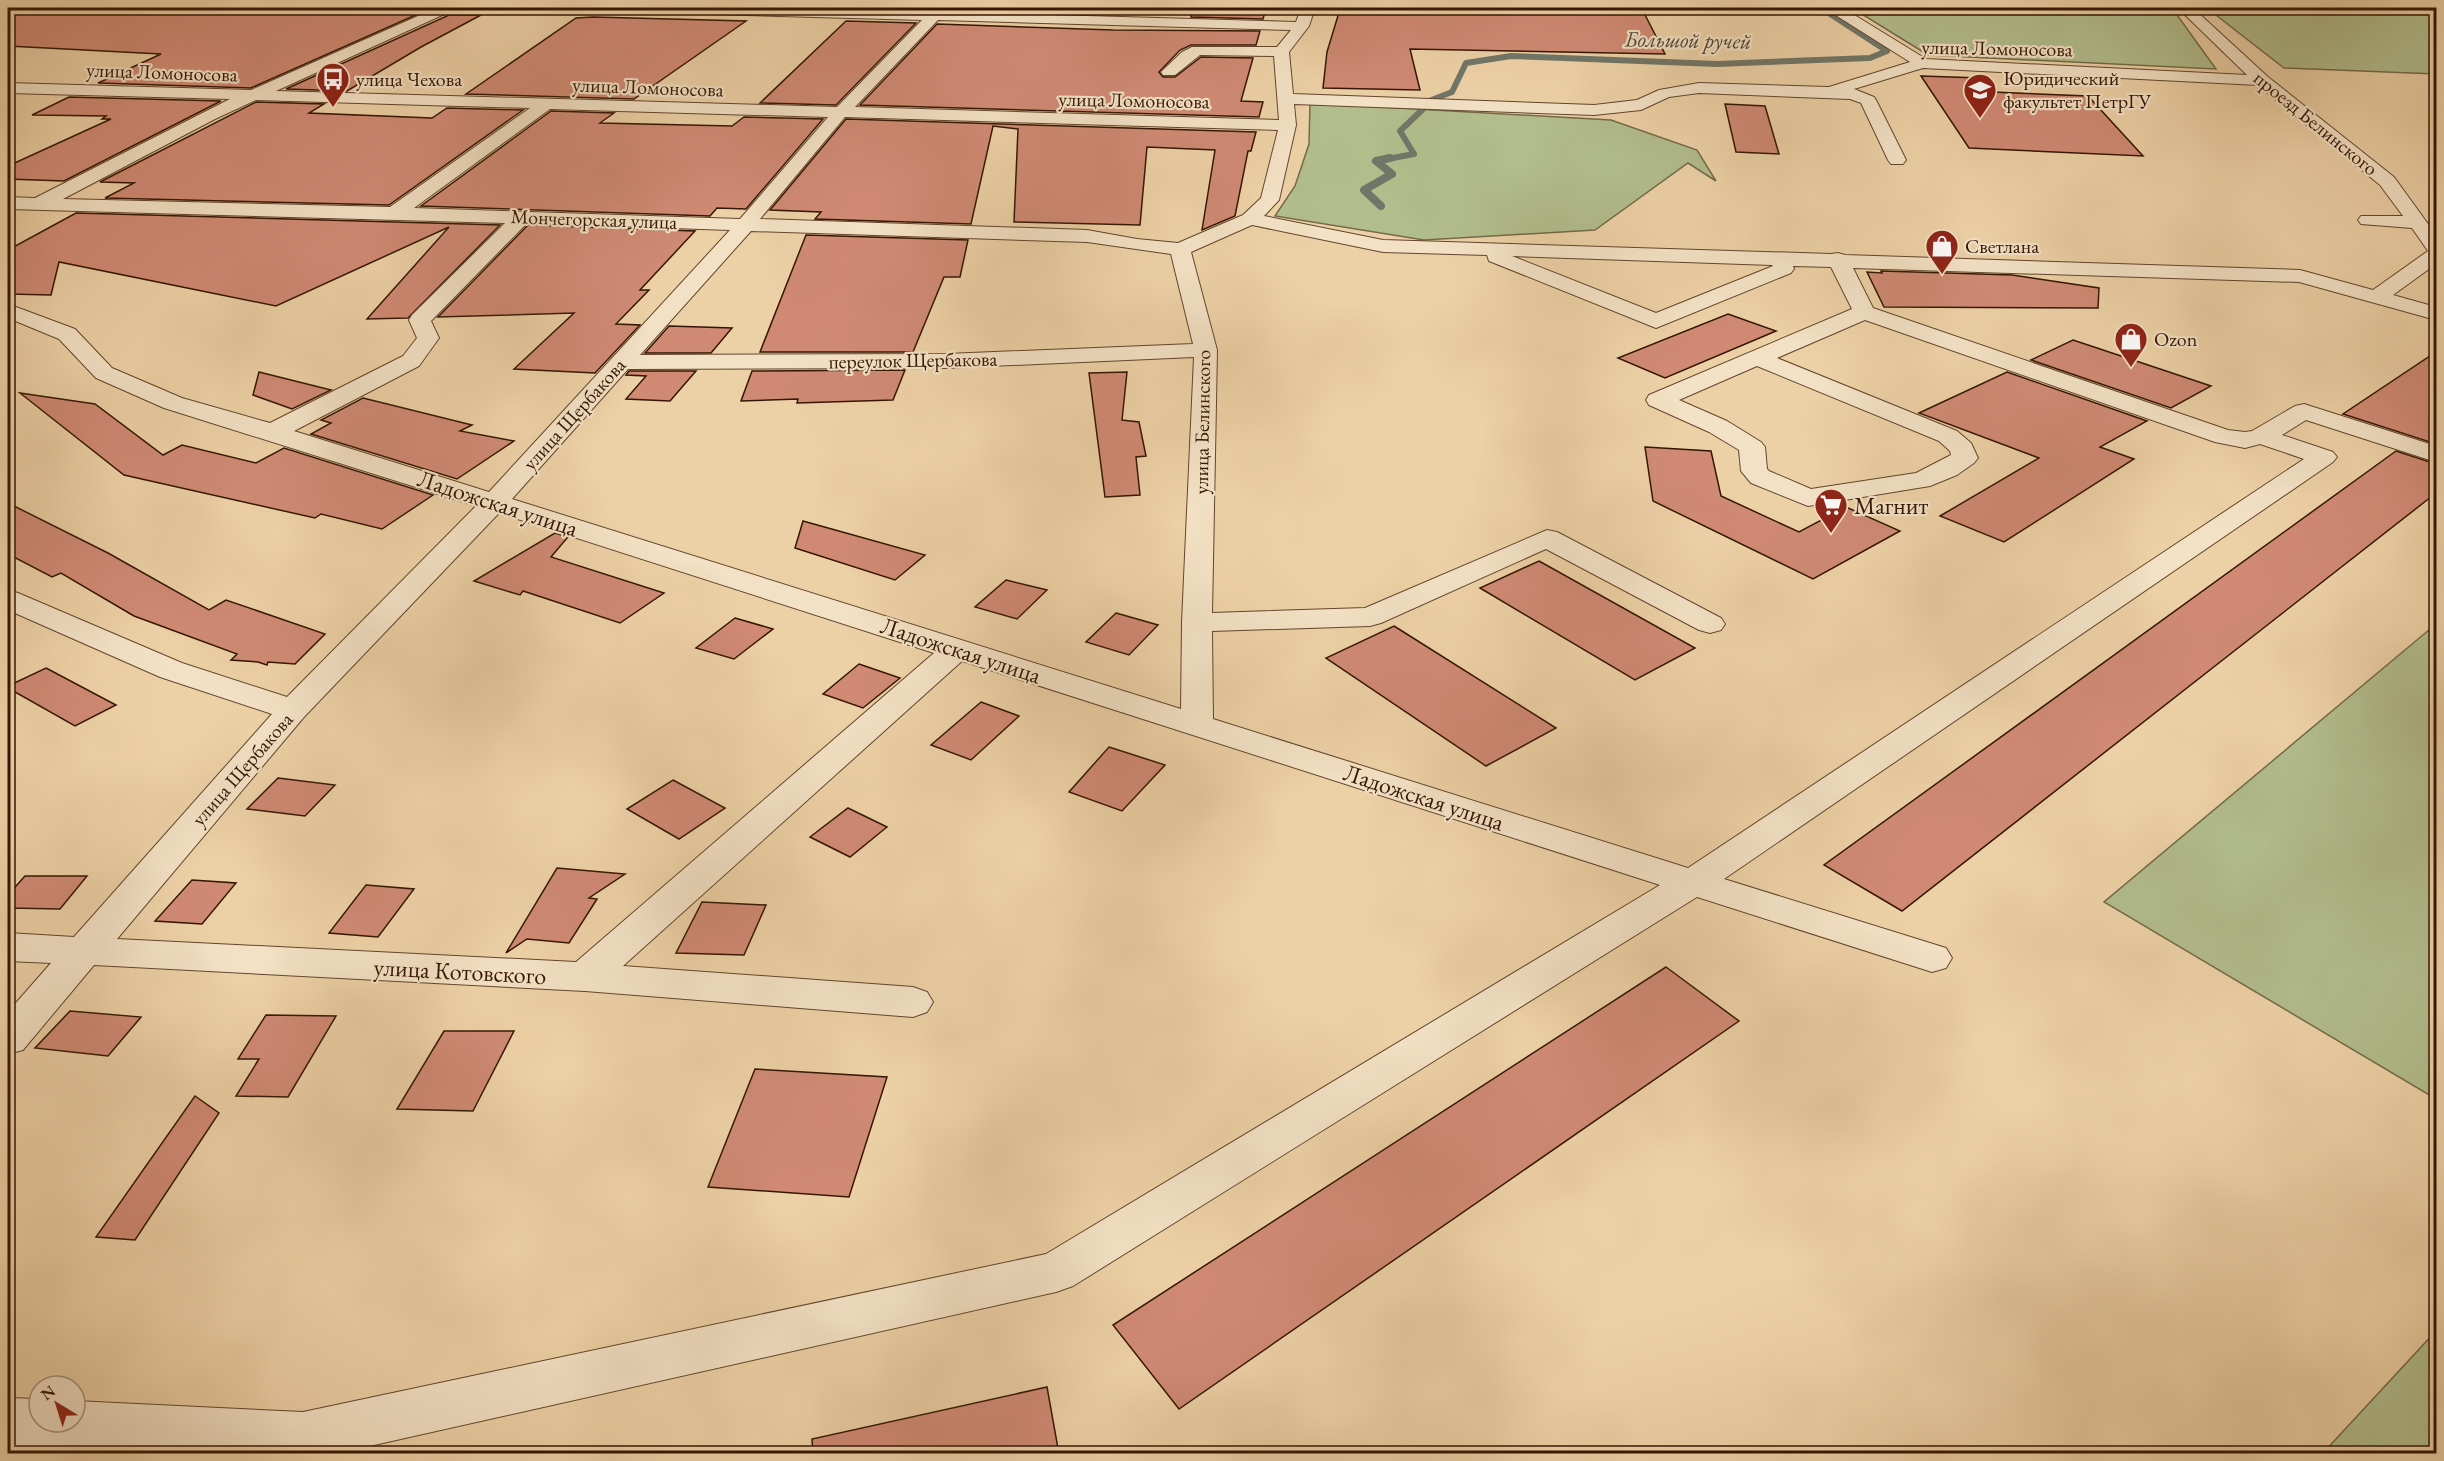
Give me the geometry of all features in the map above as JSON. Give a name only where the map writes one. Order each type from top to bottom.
[{"type":"street","points":[[8,221],[209,114],[254,96],[446,8]]},
{"type":"street","points":[[637,8],[938,11],[1302,26]]},
{"type":"street","points":[[1180,249],[1250,219],[1270,200],[1288,125],[1281,52],[1302,26],[1308,8]]},
{"type":"street","name":"проезд Белинского","points":[[2184,8],[2262,80],[2387,181],[2436,248]]},
{"type":"street","name":"улица Щербакова","points":[[8,1039],[293,710],[495,502],[747,223],[840,113],[938,11]]},
{"type":"street","points":[[1841,12],[1874,14]]},
{"type":"street","points":[[1841,12],[1922,63]]},
{"type":"street","points":[[1169,72],[1187,55],[1197,50],[1281,52]]},
{"type":"street","name":"улица Ломоносова","points":[[1287,99],[1594,110],[1641,105],[1665,93],[1699,88],[1830,92],[1922,63],[2262,80]]},
{"type":"street","name":"улица Ломоносова","points":[[8,88],[1288,125]]},
{"type":"street","points":[[1830,92],[1853,94],[1868,100],[1897,160]]},
{"type":"street","points":[[394,213],[546,104]]},
{"type":"street","name":"Мончегорская улица","points":[[8,203],[747,223],[1087,236],[1137,245],[1180,249]]},
{"type":"street","points":[[272,432],[411,361],[428,338],[420,320],[522,217]]},
{"type":"street","points":[[1250,219],[1383,246],[2300,276],[2436,314]]},
{"type":"street","points":[[2368,220],[2418,223]]},
{"type":"street","name":"улица Белинского","points":[[1180,249],[1206,350],[1197,622],[1197,725]]},
{"type":"street","points":[[1476,249],[1656,321],[1784,269],[1780,258]]},
{"type":"street","points":[[2377,297],[2436,255]]},
{"type":"street","points":[[1838,260],[1864,312]]},
{"type":"street","name":"Ладожская улица","points":[[8,310],[67,334],[104,373],[173,403],[495,502],[1932,958]]},
{"type":"street","points":[[1758,358],[1948,436],[1962,448],[1965,458],[1948,469],[1921,480],[1890,483],[1808,498],[1760,477],[1754,471],[1752,447],[1737,437],[1718,426],[1658,400],[1864,312],[2224,437],[2245,440],[2262,436],[2304,411],[2436,454]]},
{"type":"street","name":"переулок Щербакова","points":[[621,362],[946,361],[1206,350]]},
{"type":"street","points":[[8,1422],[303,1436],[1056,1272],[1693,882],[2324,457],[2262,436]]},
{"type":"street","points":[[1197,622],[1370,617],[1546,538],[1710,624]]},
{"type":"street","points":[[8,599],[171,670],[293,710]]},
{"type":"street","points":[[585,977],[957,649]]},
{"type":"street","name":"улица Котовского","points":[[8,947],[585,977],[913,1002]]},
{"type":"green space","points":[[1852,8],[2050,8],[2170,13],[2167,8],[2172,8],[2216,69],[1928,55]]},
{"type":"green space","points":[[2207,8],[2436,8],[2436,74],[2284,68]]},
{"type":"green space","points":[[1310,103],[1611,120],[1697,150],[1716,181],[1688,163],[1595,230],[1424,240],[1275,216],[1295,186],[1309,144]]},
{"type":"green space","points":[[2436,624],[2436,1099],[2104,902]]},
{"type":"green space","points":[[2436,1331],[2436,1453],[2323,1453]]},
{"type":"building","points":[[8,8],[179,8],[418,14],[251,88],[98,83],[161,54],[8,46]]},
{"type":"building","points":[[1193,8],[1266,8],[1263,19],[1191,17]]},
{"type":"building","points":[[1416,8],[1642,9],[1665,54],[1410,49],[1420,90],[1323,88],[1327,52],[1340,9],[1416,10]]},
{"type":"building","points":[[449,15],[481,15],[347,91],[286,89]]},
{"type":"building","points":[[576,18],[746,21],[634,99],[466,94]]},
{"type":"building","points":[[846,21],[916,23],[836,105],[760,103]]},
{"type":"building","points":[[937,24],[1113,30],[1260,31],[1256,45],[1191,45],[1180,50],[1159,72],[1163,77],[1175,77],[1201,57],[1253,58],[1241,101],[1263,102],[1259,117],[860,105]]},
{"type":"building","name":"Юридический факультет ПетрГУ","points":[[1921,76],[1981,78],[1992,92],[2088,96],[2143,156],[1969,148]]},
{"type":"building","points":[[69,97],[221,101],[64,181],[8,179],[8,166],[111,119],[102,119],[106,116],[32,115]]},
{"type":"building","points":[[256,102],[324,104],[309,113],[432,118],[447,108],[523,110],[389,205],[105,198],[134,183],[100,182]]},
{"type":"building","points":[[1725,104],[1765,106],[1779,154],[1736,152]]},
{"type":"building","points":[[551,111],[614,113],[600,123],[732,126],[744,117],[823,119],[746,209],[717,208],[710,216],[421,206]]},
{"type":"building","points":[[846,119],[1256,132],[1251,151],[1248,151],[1235,216],[1202,230],[1215,150],[1147,147],[1140,225],[1014,222],[1018,129],[993,126],[971,224],[815,219],[821,212],[770,210]]},
{"type":"building","points":[[76,213],[500,225],[408,318],[367,319],[449,227],[276,306],[59,262],[51,295],[8,294],[8,250]]},
{"type":"building","points":[[528,225],[695,231],[640,290],[649,290],[616,324],[640,325],[595,373],[514,369],[574,313],[438,317]]},
{"type":"building","points":[[806,235],[968,240],[960,277],[944,277],[913,352],[760,352]]},
{"type":"building","points":[[1881,271],[2012,275],[2099,288],[2098,308],[1884,307],[1867,272],[1882,273]]},
{"type":"building","points":[[1728,314],[1776,331],[1665,378],[1618,358]]},
{"type":"building","points":[[669,326],[732,328],[711,353],[645,353]]},
{"type":"building","points":[[2073,340],[2211,386],[2171,408],[2031,360]]},
{"type":"building","points":[[2436,352],[2436,444],[2343,414]]},
{"type":"building","points":[[905,370],[893,400],[797,403],[798,399],[741,401],[752,371]]},
{"type":"building","points":[[629,371],[696,371],[670,401],[626,399],[646,376],[626,375]]},
{"type":"building","points":[[259,372],[331,390],[292,409],[253,395]]},
{"type":"building","points":[[1127,372],[1122,420],[1139,422],[1146,456],[1136,457],[1140,495],[1105,497],[1089,373]]},
{"type":"building","points":[[2007,372],[2147,421],[2100,447],[2134,459],[2004,542],[1940,516],[2039,458],[1919,413]]},
{"type":"building","points":[[20,393],[95,404],[163,455],[182,445],[256,463],[284,448],[433,495],[382,529],[321,514],[315,518],[124,475]]},
{"type":"building","points":[[363,398],[472,425],[460,431],[514,441],[457,479],[311,434],[331,423],[321,420]]},
{"type":"building","points":[[1645,447],[1711,451],[1721,496],[1799,532],[1846,507],[1900,531],[1813,579],[1653,501]]},
{"type":"building","points":[[2396,451],[2436,464],[2436,493],[1902,911],[1824,865]]},
{"type":"building","points":[[8,503],[108,553],[209,610],[226,600],[325,634],[295,664],[268,662],[267,665],[231,660],[237,654],[134,616],[61,573],[52,577],[8,554]]},
{"type":"building","points":[[803,521],[925,555],[895,580],[795,548]]},
{"type":"building","points":[[555,533],[568,537],[551,557],[664,593],[620,623],[523,591],[520,595],[474,581]]},
{"type":"building","points":[[1539,561],[1695,648],[1635,680],[1480,588]]},
{"type":"building","points":[[1006,580],[1047,590],[1017,619],[975,607]]},
{"type":"building","points":[[1116,613],[1158,625],[1129,655],[1086,642]]},
{"type":"building","points":[[735,618],[773,629],[734,659],[696,648]]},
{"type":"building","points":[[1394,626],[1556,728],[1486,766],[1326,658]]},
{"type":"building","points":[[859,664],[900,678],[863,708],[823,694]]},
{"type":"building","points":[[46,668],[116,705],[75,726],[8,688]]},
{"type":"building","points":[[981,702],[1019,716],[971,760],[931,745]]},
{"type":"building","points":[[1109,747],[1165,765],[1122,811],[1069,792]]},
{"type":"building","points":[[278,778],[335,785],[305,816],[247,809]]},
{"type":"building","points":[[673,780],[725,808],[679,839],[627,809]]},
{"type":"building","points":[[848,808],[887,827],[850,857],[810,837]]},
{"type":"building","points":[[557,868],[625,874],[589,898],[597,899],[569,943],[527,939],[506,953]]},
{"type":"building","points":[[25,876],[87,876],[60,909],[8,908],[8,895]]},
{"type":"building","points":[[192,880],[236,883],[202,924],[155,921]]},
{"type":"building","points":[[366,885],[414,889],[378,937],[329,933]]},
{"type":"building","points":[[702,902],[766,905],[744,955],[676,953]]},
{"type":"building","points":[[1666,967],[1739,1021],[1179,1409],[1113,1325]]},
{"type":"building","points":[[70,1011],[141,1017],[108,1056],[35,1048]]},
{"type":"building","points":[[266,1015],[336,1016],[288,1097],[236,1096],[259,1059],[238,1059]]},
{"type":"building","points":[[444,1031],[514,1031],[473,1111],[397,1109]]},
{"type":"building","points":[[755,1069],[887,1077],[849,1197],[708,1187]]},
{"type":"building","points":[[195,1096],[219,1113],[135,1240],[96,1237]]},
{"type":"building","points":[[1047,1387],[1059,1454],[813,1454],[812,1439]]},
{"type":"waterway","name":"Большой ручей","points":[[1429,101],[1452,92],[1466,63],[1511,56],[1717,64],[1870,58],[1887,51],[1821,8]]},
{"type":"waterway","name":"Большой ручей","points":[[1382,160],[1414,154],[1400,131],[1423,109]]},
{"type":"waterway","name":"Большой ручей","points":[[1381,206],[1364,190],[1392,174],[1376,161],[1390,158]]},
{"type":"place","name":"улица Чехова","points":[[333,108]]},
{"type":"place","name":"Юридический факультет ПетрГУ","points":[[1980,119]]},
{"type":"place","name":"Светлана","points":[[1942,275]]},
{"type":"place","name":"Ozon","points":[[2131,368]]},
{"type":"place","name":"Магнит","points":[[1831,534]]}]
